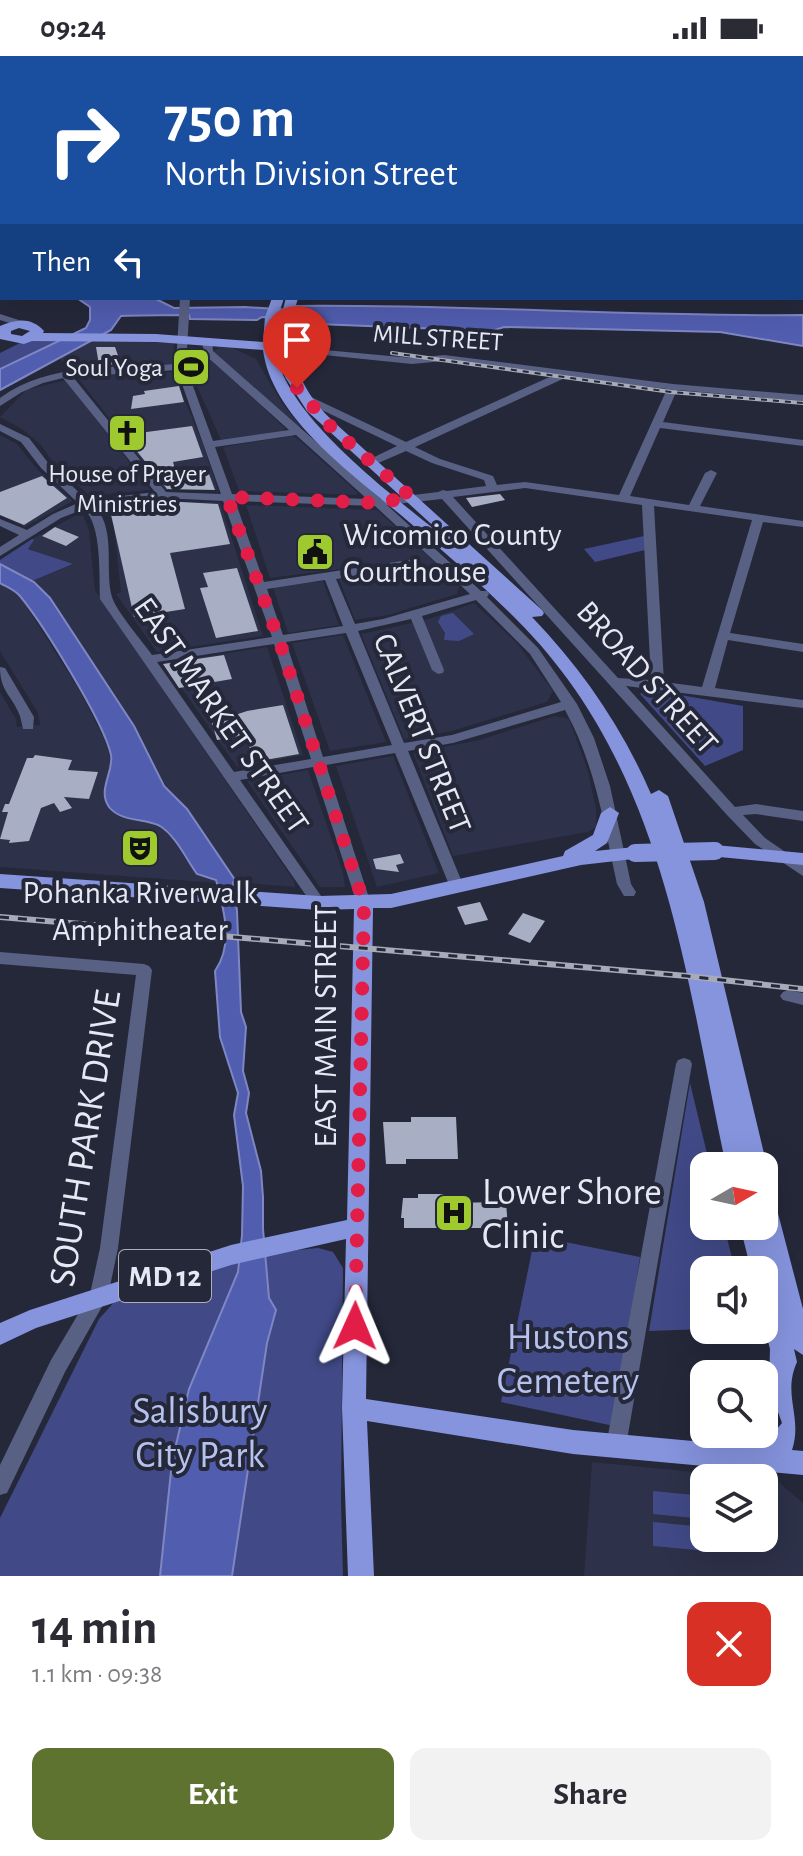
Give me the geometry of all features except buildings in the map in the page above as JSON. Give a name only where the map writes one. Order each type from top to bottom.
[{"type":"main road","points":[[275,377],[269,346],[283,302]]},
{"type":"main road","points":[[11,332],[33,321],[70,335]]},
{"type":"main road","points":[[277,326],[290,372],[305,398],[331,427],[464,543],[536,595]]},
{"type":"main road","name":"MILL STREET","points":[[11,332],[285,348]]},
{"type":"main road","points":[[212,342],[258,359],[321,437],[385,502],[493,590],[545,640],[596,704],[648,803],[683,912],[734,1152]]},
{"type":"main road","points":[[295,430],[321,437]]},
{"type":"main road","points":[[464,543],[493,590],[540,617],[582,667],[626,732],[662,803],[695,902],[753,1152]]},
{"type":"main road","points":[[559,863],[601,839],[610,813]]},
{"type":"main road","points":[[0,881],[364,904],[457,887],[559,863],[626,853],[715,851],[793,858]]},
{"type":"main road","name":"EAST MAIN STREET","points":[[361,1576],[354,1408],[364,904]]},
{"type":"main road","name":"MD 12","points":[[0,1334],[99,1296],[231,1255],[357,1227]]},
{"type":"main road","points":[[773,1240],[785,1290],[803,1413]]},
{"type":"main road","points":[[743,1457],[780,1448],[788,1439],[794,1423],[781,1387],[792,1347],[778,1314]]},
{"type":"main road","points":[[354,1408],[532,1436],[803,1463]]},
{"type":"street","points":[[0,403],[16,389],[66,375],[181,367],[184,307]]},
{"type":"street","points":[[212,342],[208,352],[295,430],[385,502]]},
{"type":"street","name":"MILL STREET","points":[[285,348],[412,361],[444,358],[673,387],[803,398]]},
{"type":"street","name":"EAST MAIN STREET","points":[[181,367],[279,640],[364,904]]},
{"type":"street","points":[[372,462],[566,373]]},
{"type":"street","points":[[66,375],[163,495]]},
{"type":"street","points":[[623,499],[673,387]]},
{"type":"street","points":[[305,398],[436,461],[489,478],[492,487]]},
{"type":"street","points":[[657,424],[803,443]]},
{"type":"street","points":[[0,427],[25,440],[45,466],[87,503]]},
{"type":"street","points":[[210,445],[295,430]]},
{"type":"street","points":[[693,509],[711,473]]},
{"type":"street","points":[[0,552],[26,534],[87,503],[163,495],[385,502],[525,485],[803,524]]},
{"type":"street","name":"BROAD STREET","points":[[443,493],[732,812],[760,841],[793,858],[803,871]]},
{"type":"street","name":"EAST MARKET STREET","points":[[87,503],[100,527],[106,599],[151,659],[319,903]]},
{"type":"street","points":[[648,503],[658,685]]},
{"type":"street","points":[[707,692],[758,518]]},
{"type":"street","points":[[0,522],[26,534]]},
{"type":"street","points":[[259,586],[411,562]]},
{"type":"street","name":"CALVERT STREET","points":[[329,576],[457,887]]},
{"type":"street","points":[[151,659],[416,616],[493,590],[570,704],[587,738],[626,853],[624,884],[629,892]]},
{"type":"street","points":[[416,616],[438,670]]},
{"type":"street","points":[[724,636],[803,648]]},
{"type":"street","points":[[0,671],[27,717],[28,726]]},
{"type":"street","points":[[614,682],[803,704]]},
{"type":"street","points":[[231,777],[467,735],[570,704]]},
{"type":"street","points":[[732,812],[756,809],[803,816]]},
{"type":"street","name":"SOUTH PARK DRIVE","points":[[0,958],[144,970],[109,1248],[99,1296],[58,1366],[0,1486]]},
{"type":"street","points":[[616,1446],[684,1064]]},
{"type":"shaded area","points":[[80,300],[158,300],[174,308],[293,310],[293,306],[357,306],[803,315],[803,346],[720,332],[504,327],[492,331],[293,323],[291,318],[121,316],[111,330],[0,390],[0,369],[86,328],[90,320],[90,307]]},
{"type":"shaded area","points":[[94,340],[174,343],[173,365],[69,371],[59,357]]},
{"type":"shaded area","points":[[189,347],[198,348],[285,428],[283,431],[221,440],[189,368]]},
{"type":"shaded area","points":[[219,347],[233,348],[256,359],[282,403],[302,428],[294,425],[213,352]]},
{"type":"shaded area","points":[[173,372],[218,490],[165,490],[78,378],[89,374]]},
{"type":"shaded area","points":[[66,380],[149,490],[90,496],[55,465],[40,444],[0,417],[26,390]]},
{"type":"shaded area","points":[[0,435],[17,444],[38,470],[73,501],[25,527],[0,515]]},
{"type":"shaded area","points":[[292,436],[358,493],[239,491],[223,447]]},
{"type":"shaded area","points":[[220,502],[263,636],[157,652],[116,594],[121,592],[114,527],[108,509],[112,504]]},
{"type":"shaded area","points":[[246,505],[377,510],[455,580],[459,586],[457,594],[388,615],[355,620],[339,579],[400,570],[397,562],[270,578]]},
{"type":"shaded area","points":[[82,512],[89,530],[95,590],[294,881],[295,887],[233,882],[235,879],[187,809],[164,786],[134,726],[50,598],[32,581],[72,565],[27,548],[32,539]]},
{"type":"shaded area","points":[[0,564],[34,582],[50,598],[134,726],[164,786],[187,809],[235,880],[241,1012],[246,1027],[243,1071],[249,1093],[246,1113],[261,1171],[269,1298],[276,1310],[267,1343],[232,1576],[160,1576],[172,1462],[189,1389],[238,1272],[242,1235],[243,1186],[234,1115],[238,1093],[220,1037],[215,971],[221,961],[226,938],[222,903],[216,880],[197,874],[166,830],[120,815],[109,807],[105,788],[111,755],[106,740],[72,674],[43,628],[18,594],[0,583]]},
{"type":"shaded area","points":[[323,581],[339,625],[288,633],[273,587]]},
{"type":"shaded area","points":[[0,583],[20,596],[78,688],[104,738],[112,763],[105,800],[121,815],[161,827],[170,834],[186,860],[217,883],[0,867],[0,692],[16,719],[17,727],[40,725],[38,713],[0,651]]},
{"type":"shaded area","points":[[474,603],[516,642],[553,691],[547,702],[452,731],[404,739],[361,634],[425,620]]},
{"type":"shaded area","points":[[343,635],[386,742],[330,751],[292,643]]},
{"type":"shaded area","points":[[267,647],[303,755],[237,767],[164,663]]},
{"type":"shaded area","points":[[555,716],[569,719],[588,771],[596,809],[596,827],[588,832],[453,856],[413,753],[479,740]]},
{"type":"shaded area","points":[[393,756],[439,873],[377,887],[336,766]]},
{"type":"shaded area","points":[[308,770],[343,872],[345,887],[320,887],[247,781]]},
{"type":"shaded area","points":[[592,1462],[690,1472],[690,1552],[778,1552],[778,1482],[803,1503],[803,1576],[584,1576]]},
{"type":"green space","points":[[61,340],[0,369],[0,353],[22,342]]},
{"type":"green space","points":[[644,536],[645,550],[595,562],[584,549]]},
{"type":"green space","points":[[32,539],[28,549],[73,564],[32,581],[0,564],[0,560]]},
{"type":"green space","points":[[453,613],[474,634],[459,641],[444,640],[445,633],[438,622],[441,616]]},
{"type":"green space","points":[[646,689],[743,706],[743,750],[705,766],[640,694]]},
{"type":"green space","points":[[690,1083],[707,1152],[690,1152],[690,1240],[728,1240],[732,1256],[690,1256],[690,1330],[649,1331]]},
{"type":"green space","name":"Hustons Cemetery","points":[[535,1236],[640,1257],[614,1426],[501,1402]]},
{"type":"green space","name":"Salisbury City Park","points":[[318,1248],[333,1252],[343,1268],[343,1576],[0,1576],[0,1518],[99,1319],[116,1300],[141,1289],[276,1252]]},
{"type":"green space","points":[[653,1491],[690,1495],[690,1518],[653,1514]]},
{"type":"green space","points":[[653,1522],[690,1526],[690,1549],[653,1546]]},
{"type":"railway","points":[[392,353],[671,392],[803,403]]},
{"type":"railway","points":[[0,917],[687,976],[803,989]]},
{"type":"place","name":"Soul Yoga","points":[[191,367]]},
{"type":"place","name":"House of Prayer Ministries","points":[[127,433]]},
{"type":"place","name":"Wicomico County Courthouse","points":[[315,552]]},
{"type":"place","name":"Pohanka Riverwalk Amphitheater","points":[[140,848]]},
{"type":"place","name":"Lower Shore Clinic","points":[[454,1213]]},
{"type":"route","points":[[297,388],[331,427],[411,497],[378,503],[227,497],[282,649],[364,904],[355,1326]]}]
